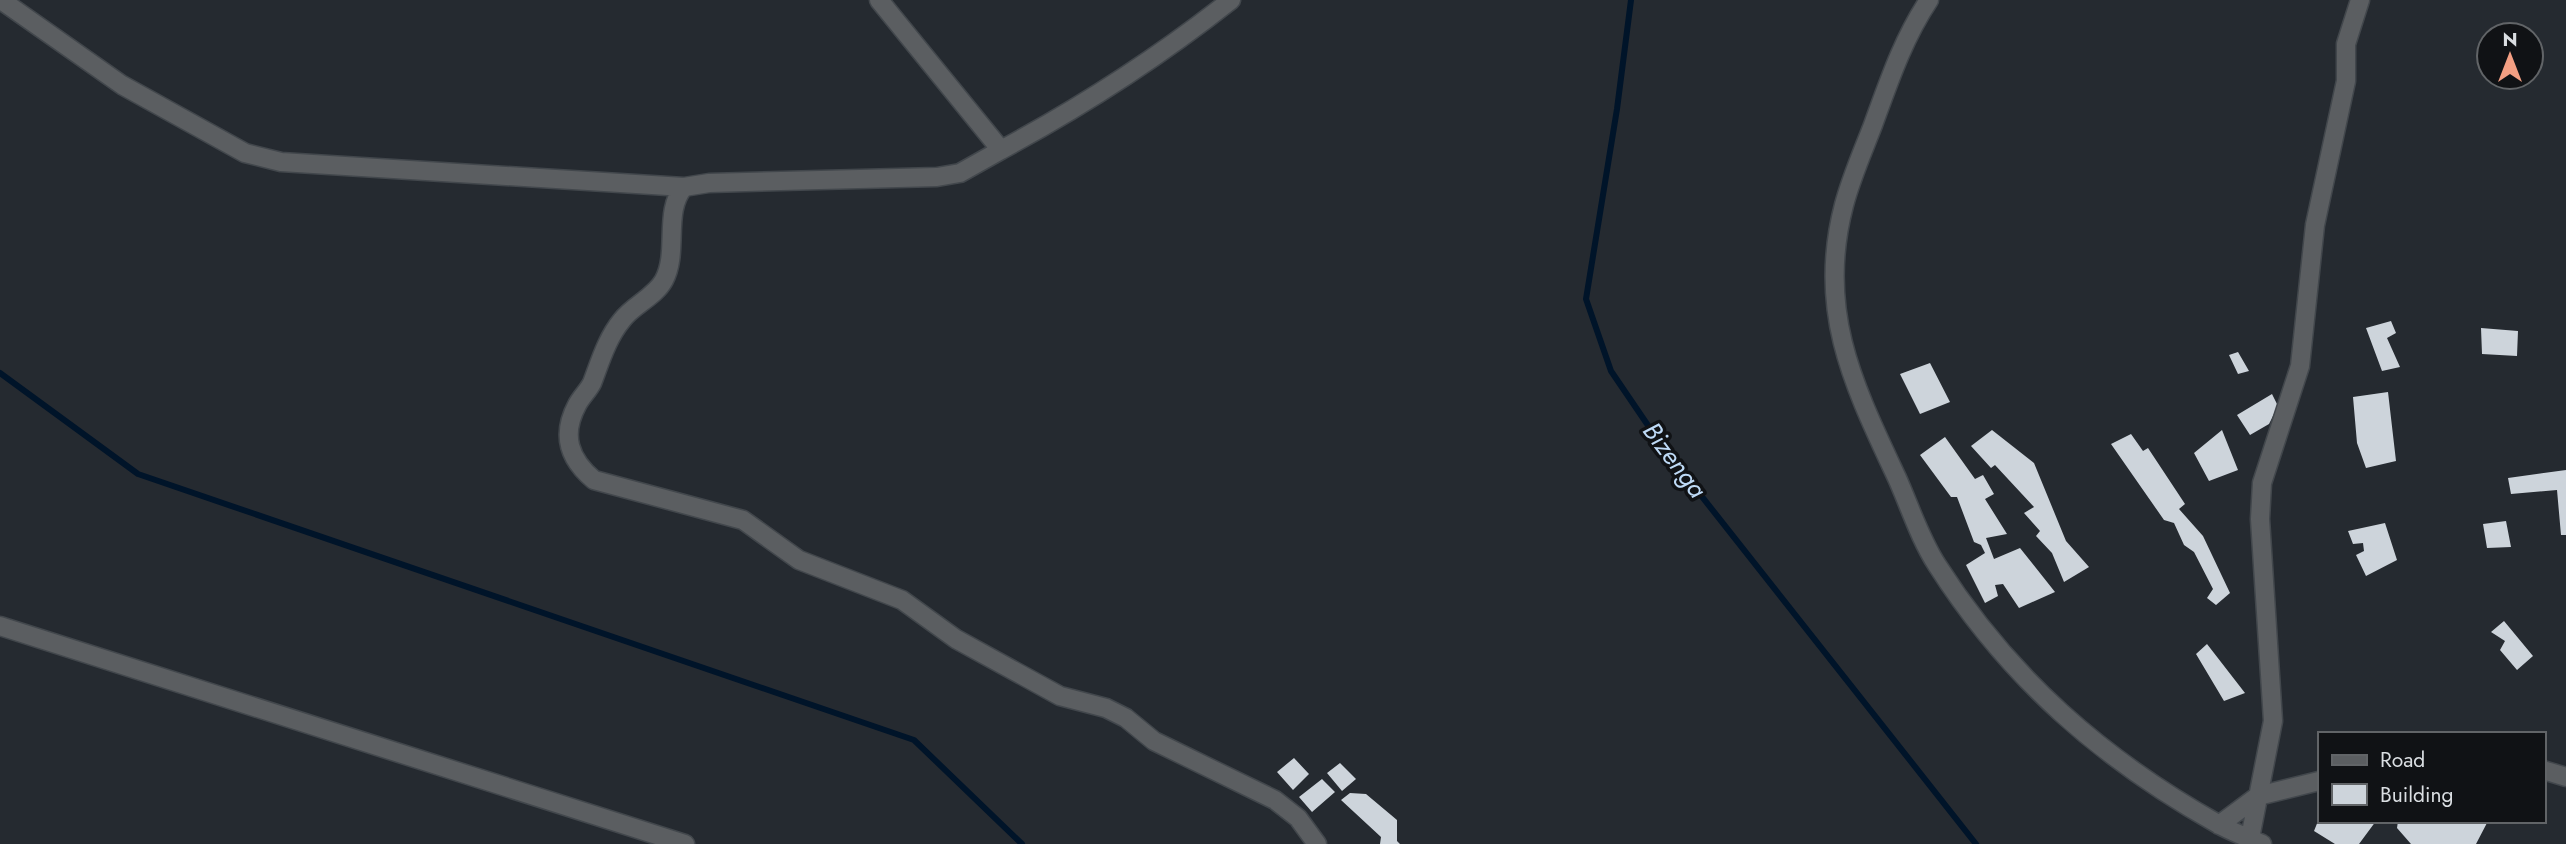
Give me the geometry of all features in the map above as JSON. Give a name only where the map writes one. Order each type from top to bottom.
[{"type":"street","points":[[1,0],[122,85],[245,153],[281,162],[684,187],[709,183],[937,177],[960,173],[1059,116],[1221,3]]},
{"type":"street","points":[[879,0],[1002,150]]},
{"type":"street","points":[[1929,0],[1902,45],[1844,205],[1837,241],[1834,279],[1837,313],[1844,356],[1855,389],[1935,564],[1985,634],[2024,680],[2069,723],[2219,825],[2256,841],[2258,796],[2273,706],[2260,519],[2262,483],[2300,366],[2315,225],[2346,81],[2346,44],[2360,0]]},
{"type":"street","points":[[684,187],[675,207],[669,268],[664,281],[622,319],[604,352],[590,387],[570,419],[567,435],[578,467],[594,480],[743,520],[799,560],[902,600],[956,639],[1029,676],[1060,696],[1105,708],[1126,718],[1154,741],[1275,800],[1298,818],[1317,844]]},
{"type":"street","points":[[0,626],[685,844]]},
{"type":"street","points":[[2545,771],[2566,777]]},
{"type":"street","points":[[2219,825],[2258,796],[2318,781]]},
{"type":"building","points":[[2391,321],[2396,333],[2387,338],[2400,367],[2382,371],[2366,328]]},
{"type":"building","points":[[2481,328],[2518,331],[2517,356],[2482,354]]},
{"type":"building","points":[[2238,352],[2249,371],[2238,374],[2229,355]]},
{"type":"building","points":[[1930,363],[1950,402],[1920,414],[1900,374]]},
{"type":"building","points":[[2388,392],[2396,461],[2366,468],[2357,443],[2353,397]]},
{"type":"building","points":[[2272,394],[2278,406],[2269,424],[2250,435],[2237,415]]},
{"type":"building","points":[[1992,430],[2034,463],[2066,541],[2089,567],[2064,582],[2052,553],[2036,536],[2040,531],[2024,513],[2034,507],[1995,465],[1991,468],[1971,446]]},
{"type":"building","points":[[2222,430],[2238,470],[2209,481],[2194,453]]},
{"type":"building","points":[[2131,434],[2143,451],[2148,448],[2185,504],[2179,509],[2203,536],[2230,593],[2216,605],[2207,598],[2213,589],[2194,552],[2184,545],[2174,523],[2164,520],[2111,444]]},
{"type":"building","points":[[1945,437],[1975,479],[1983,475],[1994,494],[1985,499],[2007,534],[1986,538],[1994,559],[2020,548],[2055,592],[2019,608],[2003,584],[1995,585],[1998,596],[1985,603],[1966,565],[1985,553],[1981,545],[1974,542],[1957,497],[1951,497],[1920,455]]},
{"type":"building","points":[[2566,470],[2566,535],[2561,535],[2557,490],[2511,494],[2508,478]]},
{"type":"building","points":[[2506,521],[2511,547],[2487,548],[2483,524]]},
{"type":"building","points":[[2385,523],[2397,560],[2366,576],[2356,555],[2364,551],[2363,543],[2353,544],[2348,531]]},
{"type":"building","points":[[2504,621],[2533,656],[2517,670],[2500,650],[2505,641],[2491,632]]},
{"type":"building","points":[[2207,644],[2245,693],[2224,701],[2196,654]]},
{"type":"building","points":[[1294,758],[1309,774],[1293,790],[1277,772]]},
{"type":"building","points":[[1340,763],[1356,779],[1342,791],[1327,773]]},
{"type":"building","points":[[1322,779],[1335,792],[1312,812],[1299,797]]},
{"type":"building","points":[[1350,793],[1366,794],[1397,820],[1397,841],[1400,844],[1380,844],[1381,837],[1341,800]]},
{"type":"building","points":[[2318,821],[2375,823],[2359,844],[2335,844],[2314,831]]},
{"type":"building","points":[[2398,823],[2487,823],[2476,844],[2411,844],[2397,828]]},
{"type":"waterway","name":"Bizenga","points":[[1631,0],[1617,109],[1586,299],[1611,371],[1662,446],[1976,844]]},
{"type":"waterway","points":[[0,373],[138,474],[914,740],[1022,844]]}]
